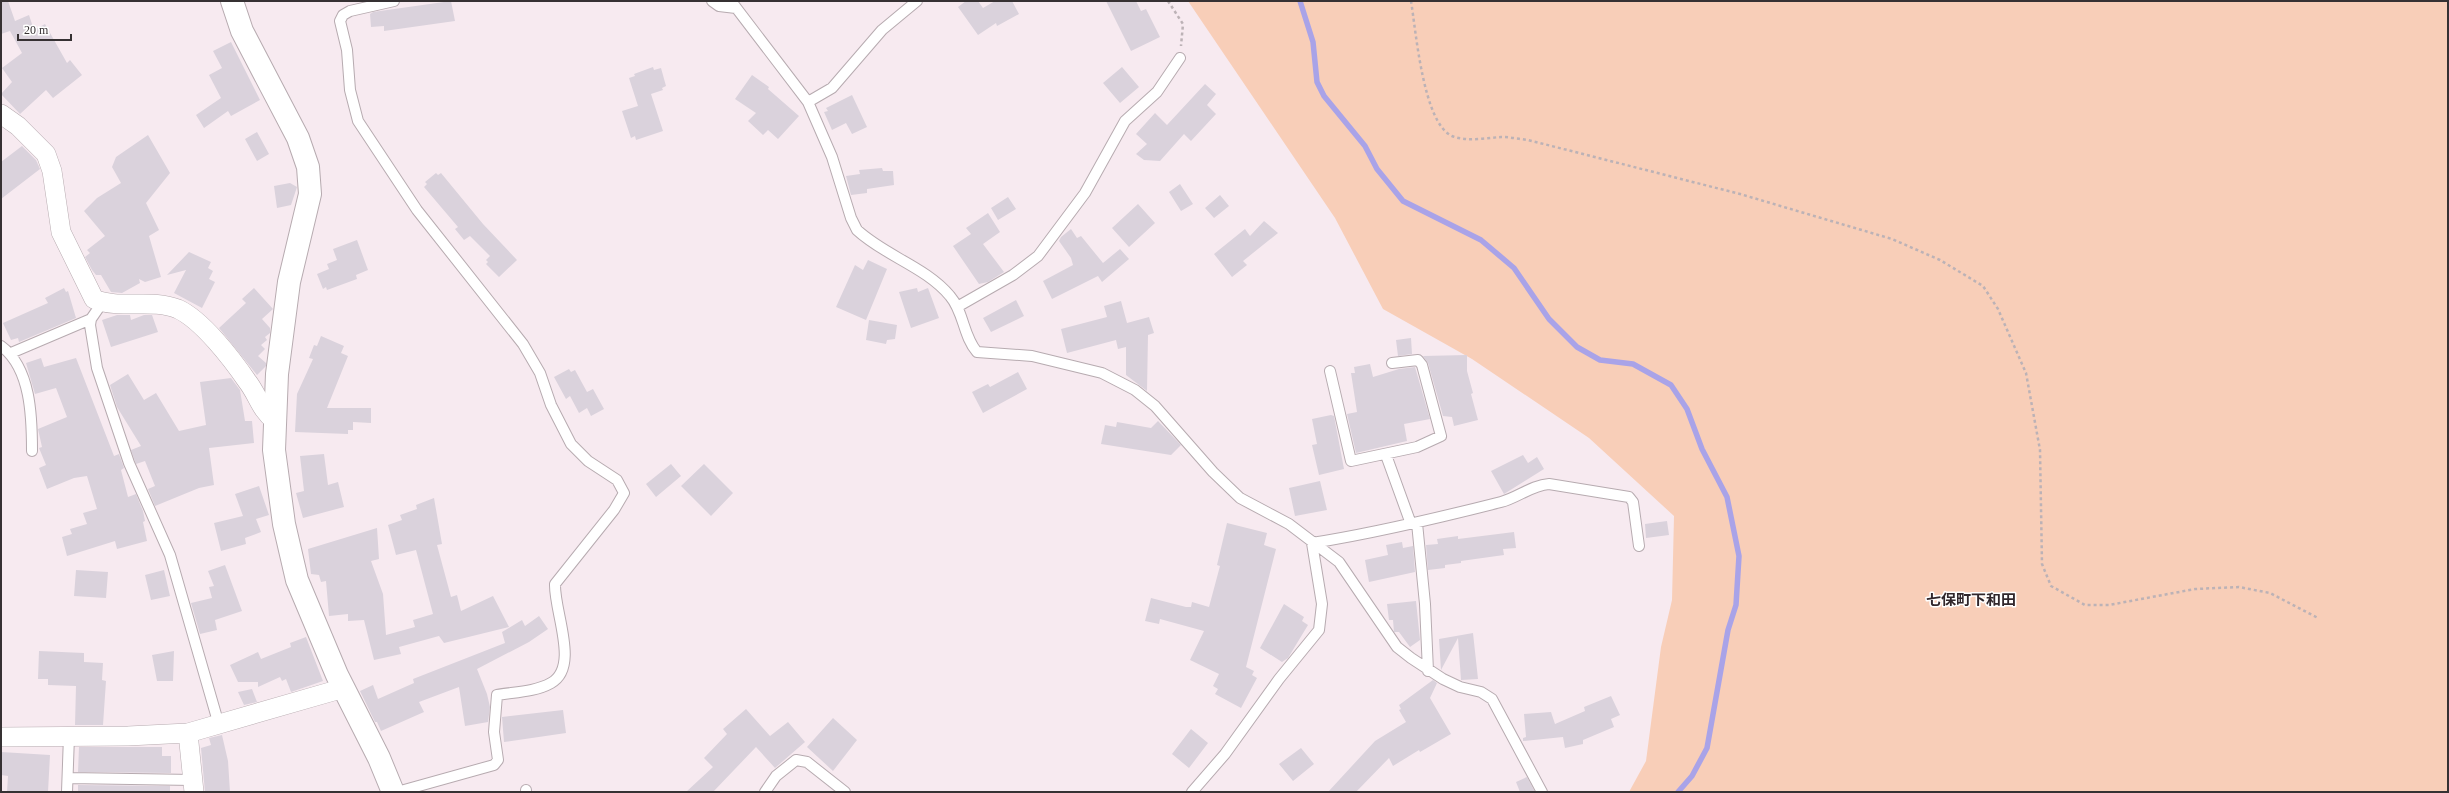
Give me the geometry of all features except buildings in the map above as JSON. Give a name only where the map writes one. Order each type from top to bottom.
[{"type":"street","points":[[232,1],[242,31],[298,138],[308,167],[310,194],[289,282],[277,374],[274,450],[284,524],[297,580],[344,688],[379,758],[393,792]]},
{"type":"street","points":[[1,114],[18,126],[46,154],[52,171],[61,232],[89,294],[94,300],[102,303],[157,304],[184,312],[200,326],[241,372],[255,393],[264,412],[274,420]]},
{"type":"street","points":[[1,737],[128,736],[188,733],[344,688]]},
{"type":"street","points":[[188,733],[194,786]]},
{"type":"lane","points":[[394,1],[350,11],[343,15],[340,21],[347,50],[350,90],[358,121],[417,210],[523,344],[540,373],[551,405],[571,444],[588,461],[617,480],[624,493],[614,510],[555,584],[557,609],[566,664],[562,672],[550,684],[497,695],[494,732],[498,760],[494,765],[397,792]]},
{"type":"lane","points":[[712,1],[719,6],[733,4],[808,102],[827,144],[851,218],[857,230],[929,278],[950,297],[957,307],[964,327],[977,352],[1015,354],[1063,363],[1102,373],[1135,390],[1155,406],[1213,472],[1240,498],[1289,524],[1312,543],[1339,562],[1397,647],[1428,670],[1460,687],[1481,692],[1492,699],[1542,792]]},
{"type":"lane","points":[[808,102],[832,88],[882,30],[917,1]]},
{"type":"lane","points":[[957,307],[1013,275],[1038,256],[1085,193],[1125,121],[1157,92],[1180,58]]},
{"type":"lane","points":[[10,353],[91,319],[102,303]]},
{"type":"lane","points":[[91,319],[92,344],[97,368],[128,464],[170,555],[219,725]]},
{"type":"lane","points":[[1,346],[10,353],[23,378],[32,416],[32,451]]},
{"type":"lane","points":[[1330,371],[1350,461],[1417,447],[1442,436],[1422,365],[1418,360],[1392,362]]},
{"type":"lane","points":[[1386,454],[1414,523],[1425,604],[1428,670]]},
{"type":"lane","points":[[1312,543],[1360,536],[1504,501],[1541,485],[1549,484],[1630,497],[1633,502],[1639,546]]},
{"type":"lane","points":[[1192,792],[1225,754],[1279,679],[1319,630],[1322,604],[1312,543]]},
{"type":"lane","points":[[67,792],[69,778],[67,763],[69,736]]},
{"type":"lane","points":[[765,792],[776,776],[796,760],[807,762],[845,792]]},
{"type":"lane","points":[[69,778],[194,786]]},
{"type":"path","points":[[1168,1],[1183,24],[1180,58]]},
{"type":"path","points":[[1411,1],[1427,100],[1442,129],[1452,136],[1475,139],[1502,137],[1528,140],[1740,194],[1892,239],[1940,260],[1983,286],[1998,309],[2026,373],[2040,450],[2042,564],[2051,586],[2085,605],[2103,605],[2195,589],[2239,587],[2270,593],[2318,618]]},
{"type":"shaded area","points":[[1188,1],[2448,1],[2448,792],[1629,792],[1646,761],[1661,647],[1672,600],[1674,516],[1589,438],[1472,359],[1383,309],[1335,218]]},
{"type":"waterway","points":[[1300,1],[1313,42],[1317,82],[1324,96],[1365,146],[1377,169],[1403,201],[1481,240],[1514,268],[1549,319],[1577,347],[1600,360],[1633,364],[1671,385],[1687,409],[1702,449],[1727,497],[1739,556],[1736,605],[1728,630],[1707,748],[1692,776],[1678,792]]},
{"type":"district","name":"七保町下和田","points":[[1971,600]]}]
